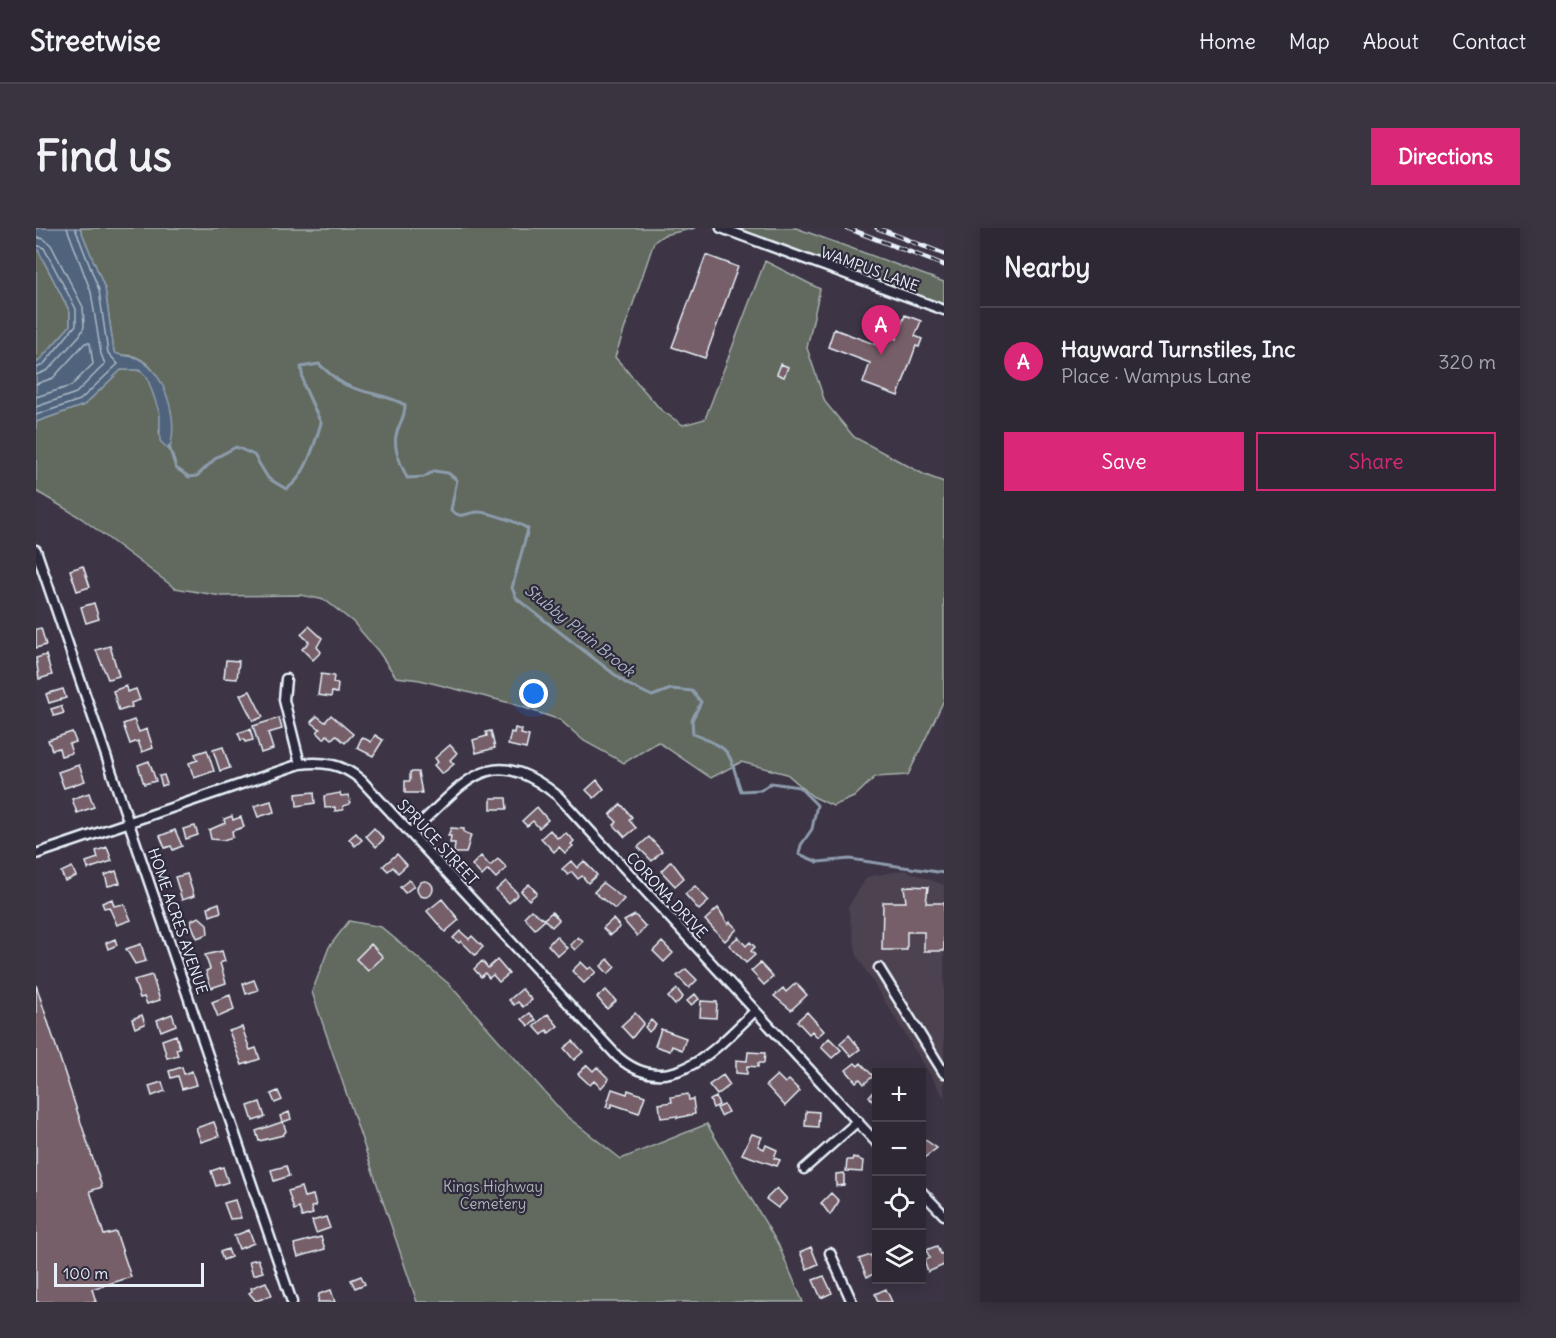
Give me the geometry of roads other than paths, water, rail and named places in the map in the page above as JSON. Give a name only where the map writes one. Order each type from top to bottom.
[{"type":"street","name":"WAMPUS LANE","points":[[721,228],[944,310]]},
{"type":"street","name":"HOME ACRES AVENUE","points":[[36,550],[292,1302]]},
{"type":"street","points":[[286,679],[284,700],[300,764]]},
{"type":"street","name":"SPRUCE STREET","points":[[36,854],[300,764],[325,763],[350,772],[411,832],[618,1057],[633,1068],[658,1073],[692,1066],[709,1055],[755,1011]]},
{"type":"street","name":"CORONA DRIVE","points":[[411,832],[476,776],[496,769],[529,775],[558,796],[872,1137]]},
{"type":"street","points":[[879,968],[944,1072]]},
{"type":"street","points":[[804,1169],[858,1121]]},
{"type":"street","points":[[926,1196],[944,1215]]},
{"type":"street","points":[[830,1253],[852,1302]]},
{"type":"water","points":[[36,228],[80,228],[105,289],[114,352],[139,359],[149,366],[163,387],[171,413],[172,439],[169,450],[160,441],[160,414],[147,377],[139,370],[121,370],[84,405],[36,422],[36,364],[70,326],[70,312],[36,246]]},
{"type":"waterway","name":"Stubby Plain Brook","points":[[169,446],[176,468],[189,477],[197,476],[217,457],[236,447],[254,455],[268,478],[286,489],[293,484],[304,469],[321,423],[304,386],[301,367],[319,364],[346,385],[390,398],[405,405],[395,441],[398,458],[407,478],[424,477],[434,471],[448,473],[457,480],[451,510],[455,513],[461,515],[477,512],[488,513],[528,529],[512,588],[517,599],[627,684],[652,696],[671,689],[692,691],[701,702],[692,720],[693,734],[717,744],[728,754],[741,791],[761,790],[771,783],[799,787],[817,805],[812,829],[801,845],[799,854],[818,862],[850,859],[944,873]]},
{"type":"railway","points":[[847,228],[944,265]]},
{"type":"railway","points":[[877,228],[944,254]]},
{"type":"place","name":"Hayward Turnstiles, Inc","points":[[881,355]]},
{"type":"park label","name":"Kings Highway Cemetery","points":[[493,1194]]}]
